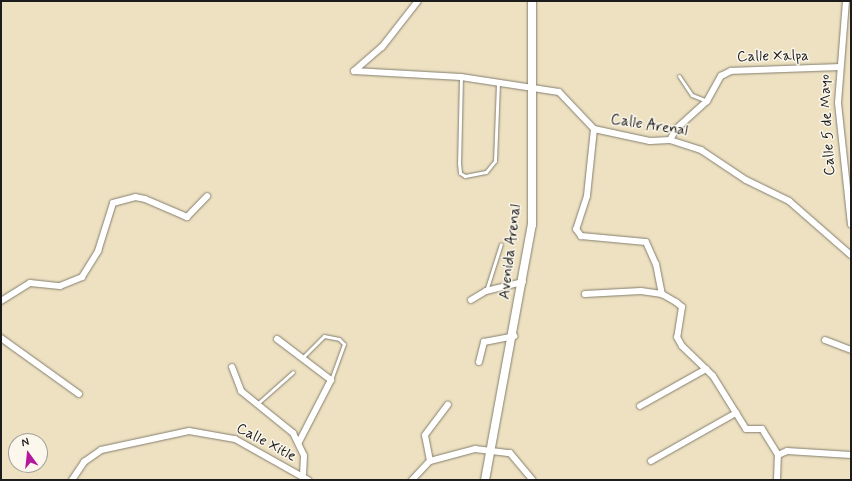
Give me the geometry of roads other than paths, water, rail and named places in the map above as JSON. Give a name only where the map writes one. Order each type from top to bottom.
[{"type":"street","name":"Calle Arenal","points":[[418,1],[382,47],[354,71],[461,77],[559,92],[594,129],[650,141],[670,140],[700,150],[746,180],[789,201],[851,255]]},
{"type":"street","name":"Avenida Arenal","points":[[486,480],[514,336],[532,225],[534,87],[532,1]]},
{"type":"street","name":"Calle 5 de Mayo","points":[[846,1],[838,67],[838,103],[851,220]]},
{"type":"street","name":"Calle Xalpa","points":[[670,140],[676,129],[707,100],[721,76],[731,71],[838,67]]},
{"type":"street","points":[[594,129],[587,196],[576,228],[581,236],[646,242],[656,264],[662,294]]},
{"type":"street","points":[[1,301],[30,283],[60,286],[82,277],[98,250],[114,203],[135,198],[145,199],[187,217],[207,196]]},
{"type":"street","points":[[470,300],[486,291],[523,282]]},
{"type":"street","points":[[585,294],[662,294],[682,307],[677,337],[706,369],[746,428],[762,429],[778,455],[777,480]]},
{"type":"street","points":[[478,362],[484,342],[514,336]]},
{"type":"street","points":[[1,338],[80,394]]},
{"type":"street","points":[[277,339],[331,380],[299,442]]},
{"type":"street","points":[[825,340],[851,350]]},
{"type":"street","points":[[232,367],[241,391],[293,432],[299,442],[304,456],[305,478]]},
{"type":"street","points":[[640,406],[706,369]]},
{"type":"street","points":[[430,461],[425,436],[448,405]]},
{"type":"street","points":[[651,461],[736,413]]},
{"type":"street","name":"Calle Xitle","points":[[72,480],[92,455],[116,445],[178,432],[211,433],[235,439],[305,478]]},
{"type":"street","points":[[412,480],[430,461],[457,452],[492,450],[510,453],[533,480]]},
{"type":"street","points":[[778,455],[787,451],[851,455]]},
{"type":"lane","points":[[678,76],[692,95],[707,100]]},
{"type":"lane","points":[[461,77],[459,163],[460,173],[465,176],[486,172],[495,161],[498,83]]},
{"type":"lane","points":[[486,291],[501,244]]},
{"type":"lane","points":[[302,358],[324,336],[339,339],[344,344],[331,380]]},
{"type":"lane","points":[[257,404],[293,372]]}]
